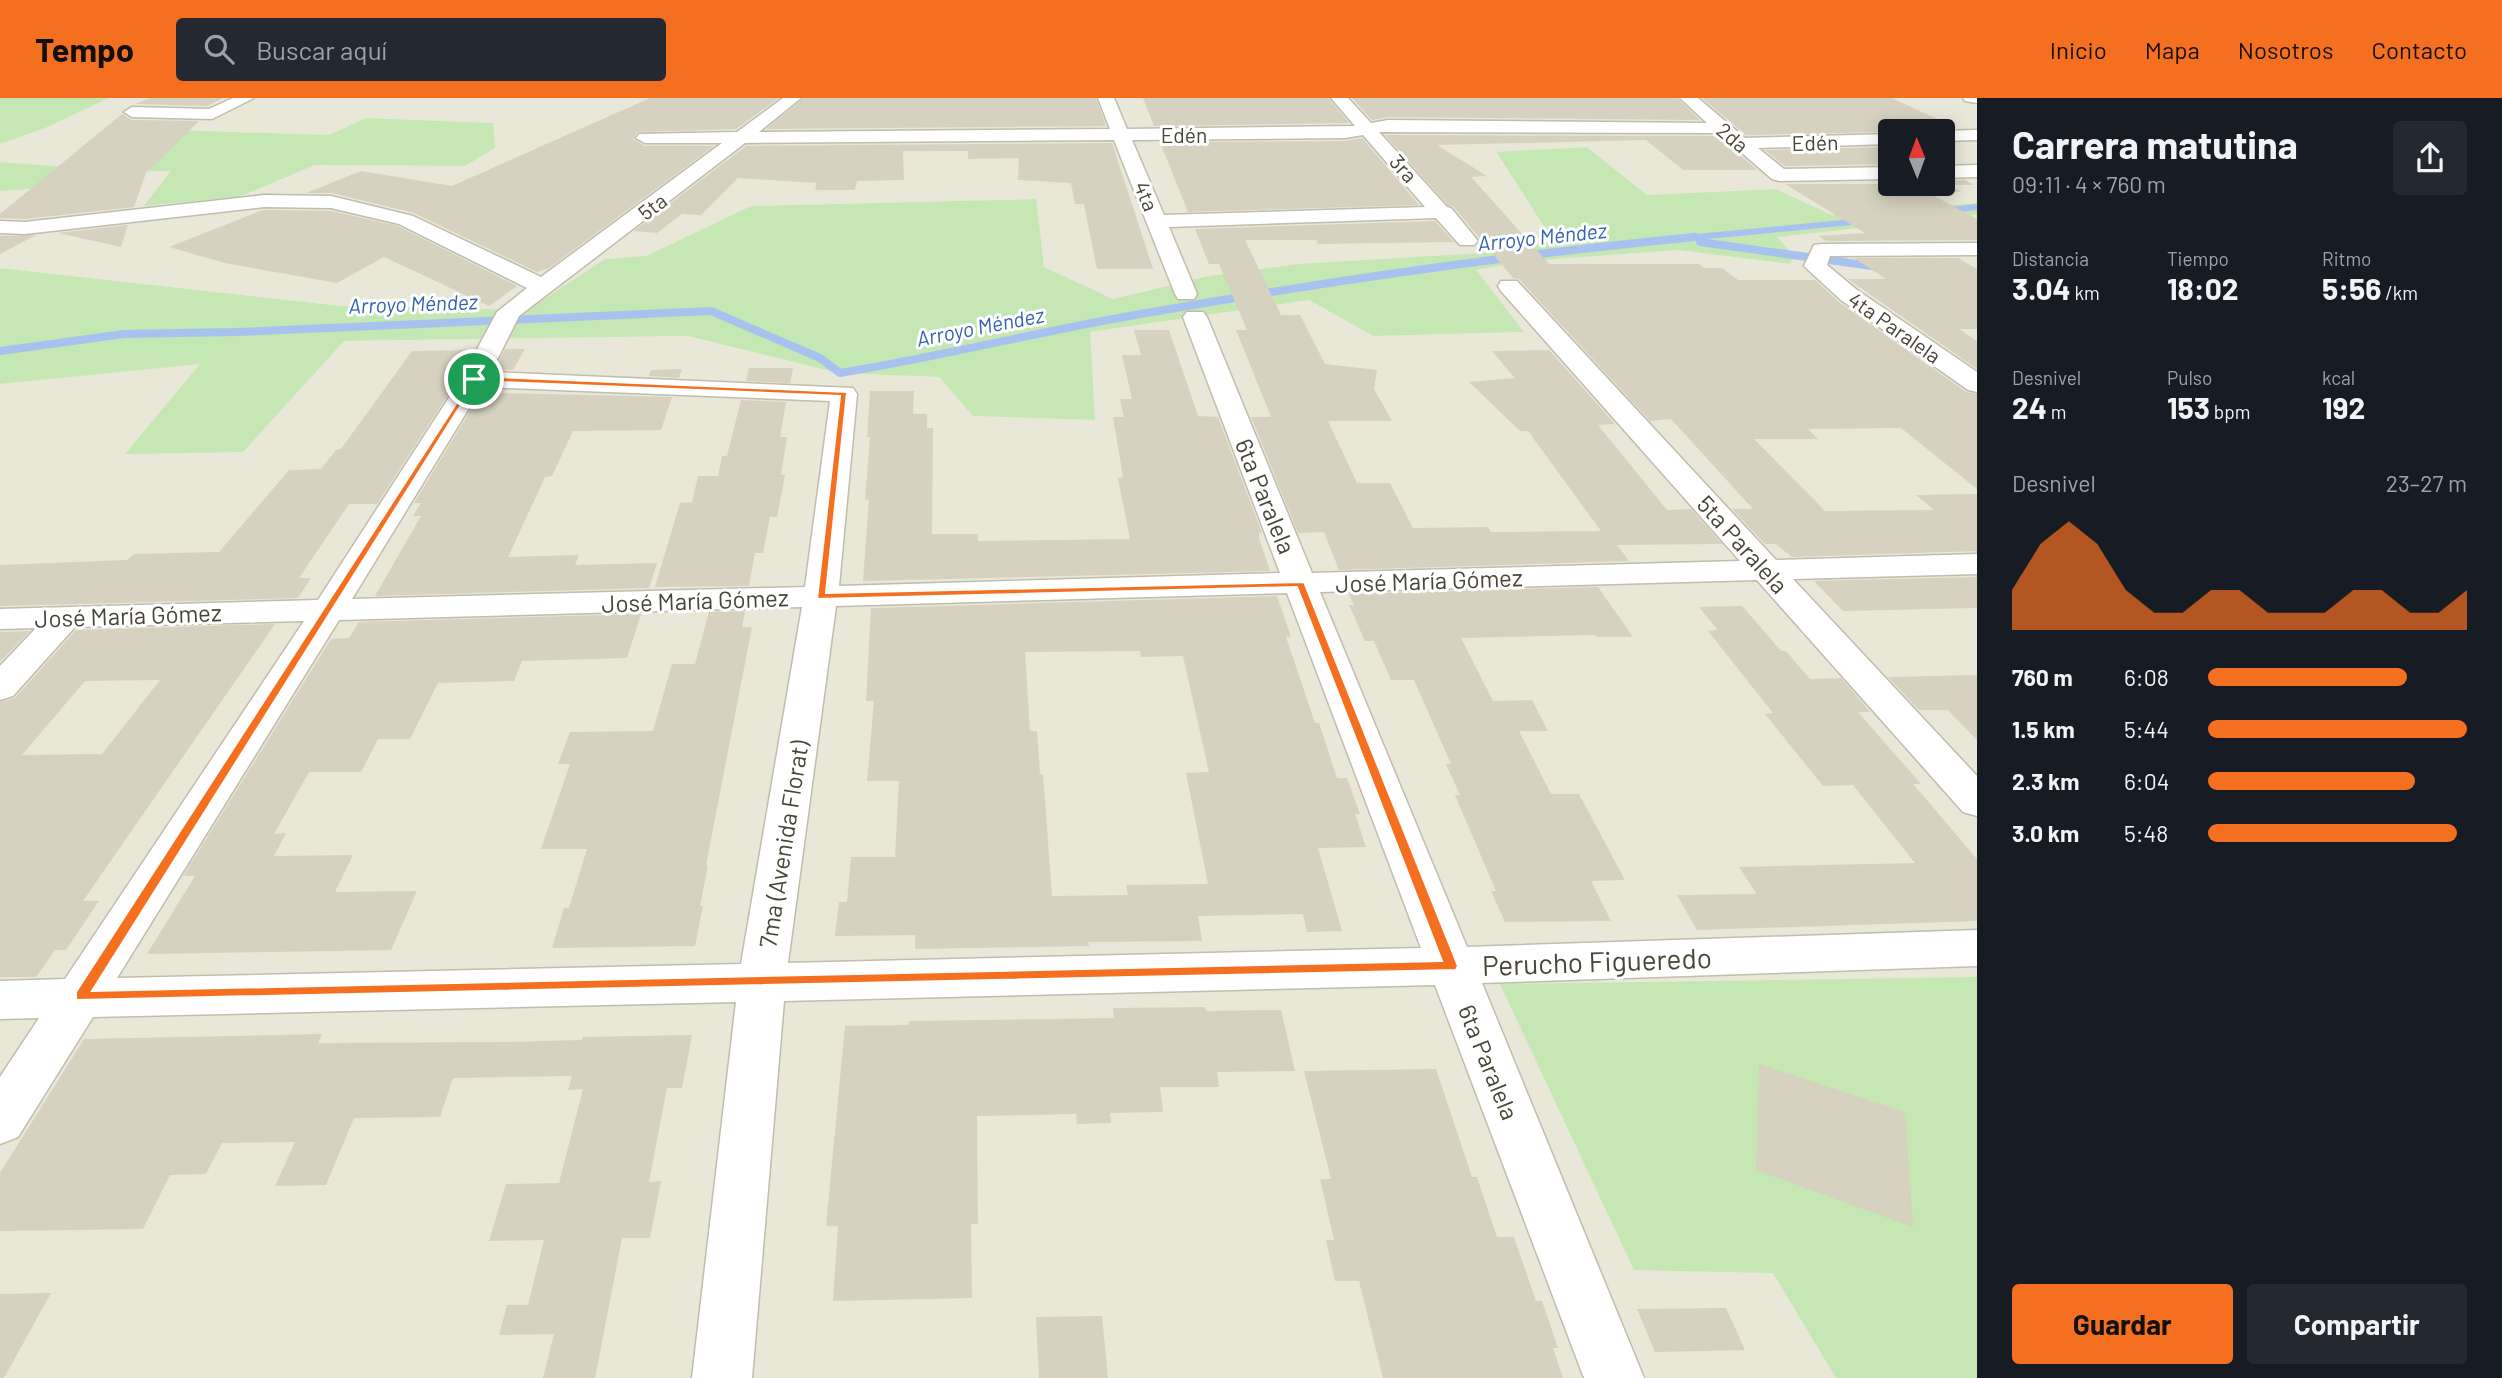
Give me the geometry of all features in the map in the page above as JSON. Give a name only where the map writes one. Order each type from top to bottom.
[{"type":"street","points":[[132,112],[212,114],[246,98]]},
{"type":"street","name":"5ta","points":[[474,379],[506,318],[541,286],[658,202],[793,98]]},
{"type":"street","name":"4ta","points":[[1106,98],[1191,305]]},
{"type":"street","name":"3ra","points":[[1339,98],[1444,212],[1467,241]]},
{"type":"street","name":"2da","points":[[1688,98],[1779,175],[1878,173]]},
{"type":"street","points":[[1971,98],[1977,98]]},
{"type":"street","name":"Edén","points":[[645,138],[1345,133],[1388,125],[1723,128]]},
{"type":"street","points":[[1955,136],[1977,135]]},
{"type":"street","name":"Edén","points":[[1740,143],[1878,139]]},
{"type":"street","points":[[1955,172],[1977,171]]},
{"type":"street","points":[[0,227],[25,228],[264,201],[331,202],[406,219],[541,286]]},
{"type":"street","points":[[1157,221],[1444,212]]},
{"type":"street","name":"4ta Paralela","points":[[1977,249],[1819,258],[1849,295],[1977,384]]},
{"type":"street","name":"5ta Paralela","points":[[1509,286],[1977,802]]},
{"type":"street","name":"6ta Paralela","points":[[1191,305],[1614,1378]]},
{"type":"street","points":[[0,1121],[474,379]]},
{"type":"street","name":"7ma (Avenida Florat)","points":[[474,379],[844,394],[821,596],[762,981],[722,1378]]},
{"type":"street","name":"José María Gómez","points":[[0,619],[1977,564]]},
{"type":"street","points":[[0,688],[66,616]]},
{"type":"street","name":"Perucho Figueredo","points":[[0,1000],[81,996],[1451,966],[1977,948]]},
{"type":"shaded area","points":[[109,98],[1977,98],[1977,203],[1832,215],[1776,189],[1647,195],[1587,147],[1496,153],[1554,242],[1513,251],[1297,264],[1208,276],[1112,299],[1044,267],[1035,199],[751,206],[646,256],[605,259],[528,310],[341,306],[0,268],[0,191],[97,185],[125,171],[173,171],[145,206],[239,197],[315,165],[465,166],[492,123],[367,118],[329,135],[175,130],[81,168],[0,162],[0,144],[45,128]]},
{"type":"shaded area","points":[[1977,215],[1977,1378],[0,1378],[0,384],[201,363],[243,452],[344,341],[688,336],[838,373],[939,377],[974,416],[1095,420],[1089,332],[1309,300],[1373,336],[1523,332],[1475,270],[1530,261],[1678,250],[1790,264],[1776,237]]},
{"type":"green space","points":[[0,98],[109,98],[45,128],[0,144]]},
{"type":"green space","points":[[366,118],[493,123],[495,148],[465,166],[315,165],[239,197],[144,206],[171,171],[125,171],[98,185],[0,191],[0,162],[81,168],[175,130],[329,135]]},
{"type":"green space","points":[[1587,147],[1647,195],[1776,189],[1832,215],[1977,203],[1977,215],[1777,237],[1794,256],[1790,264],[1678,250],[1530,261],[1476,270],[1524,332],[1373,336],[1309,300],[1090,332],[1095,420],[973,416],[939,377],[838,373],[688,336],[344,341],[243,452],[125,454],[200,364],[0,384],[0,268],[341,306],[528,310],[605,259],[646,256],[751,206],[1036,199],[1044,267],[1113,299],[1208,276],[1297,264],[1513,251],[1554,242],[1496,152]]},
{"type":"green space","points":[[1977,977],[1977,1378],[1836,1378],[1773,1273],[1634,1270],[1500,984]]},
{"type":"building","points":[[150,98],[223,98],[208,106],[135,104]]},
{"type":"building","points":[[650,98],[779,98],[736,129],[637,132],[633,139],[645,146],[714,146],[549,268],[537,272],[414,213],[332,193],[306,193],[361,171],[452,186]]},
{"type":"building","points":[[804,98],[1096,98],[1106,126],[766,129]]},
{"type":"building","points":[[1143,98],[1328,98],[1349,123],[1154,126]]},
{"type":"building","points":[[1352,98],[1677,98],[1700,120],[1388,117],[1372,120]]},
{"type":"building","points":[[1702,98],[1892,98],[1937,119],[1878,119],[1878,132],[1746,135]]},
{"type":"building","points":[[122,114],[132,120],[199,121],[146,173],[134,207],[25,219],[0,218],[0,214]]},
{"type":"building","points":[[1385,135],[1718,136],[1757,170],[1683,170],[1646,140],[1437,145],[1487,176],[1471,177],[1549,264],[1699,264],[1704,268],[1722,268],[1738,280],[1815,280],[1839,302],[1966,392],[1977,394],[1977,489],[1901,428],[1808,429],[1818,439],[1754,439],[1825,511],[1934,510],[1916,495],[1977,494],[1977,551],[1792,557],[1776,544],[1765,544],[1732,509],[1753,509],[1671,419],[1650,421],[1519,279],[1513,278],[1453,206],[1448,205]]},
{"type":"building","points":[[1362,138],[1419,205],[1188,212],[1160,142],[1345,141]]},
{"type":"building","points":[[1112,143],[1153,269],[1097,269],[1084,204],[1075,204],[1071,183],[1018,180],[1019,158],[968,159],[968,151],[903,151],[904,180],[857,181],[855,190],[815,190],[817,183],[738,178],[701,215],[682,214],[657,233],[634,231],[746,146]]},
{"type":"building","points":[[1878,147],[1878,164],[1785,166],[1765,150]]},
{"type":"building","points":[[1955,180],[1965,180],[1974,185],[1955,185]]},
{"type":"building","points":[[1785,184],[1878,184],[1878,196],[1934,196],[1977,219],[1977,240],[1826,241],[1818,236],[1865,233]]},
{"type":"building","points":[[263,210],[331,211],[398,226],[517,286],[489,306],[384,257],[337,283],[225,263],[169,247]]},
{"type":"building","points":[[1435,221],[1454,242],[1318,244],[1316,240],[1245,240],[1281,315],[1300,315],[1325,364],[1377,370],[1374,389],[1392,421],[1328,421],[1357,483],[1390,483],[1413,528],[1488,527],[1491,532],[1601,531],[1528,431],[1520,431],[1469,382],[1515,378],[1492,351],[1549,350],[1615,424],[1598,425],[1667,510],[1691,509],[1722,544],[1617,545],[1629,561],[1339,570],[1324,532],[1298,533],[1251,417],[1271,417],[1236,330],[1247,330],[1219,264],[1209,264],[1195,229]]},
{"type":"building","points":[[128,225],[121,247],[58,233]]},
{"type":"building","points":[[36,235],[0,254],[0,236]]},
{"type":"building","points":[[1854,258],[1958,258],[1977,269],[1977,329],[1959,329],[1977,341],[1977,369],[1848,279],[1886,279]]},
{"type":"building","points":[[1134,330],[1169,330],[1198,416],[1218,417],[1262,533],[1259,533],[1259,538],[1270,571],[863,581],[869,500],[865,500],[870,437],[867,437],[870,391],[914,391],[913,414],[927,414],[927,428],[933,428],[932,534],[978,534],[978,541],[1130,539],[1118,478],[1123,477],[1113,417],[1124,417],[1120,399],[1132,399],[1122,355],[1141,355]]},
{"type":"building","points":[[505,349],[525,349],[513,370],[495,370]]},
{"type":"building","points":[[474,350],[459,378],[377,504],[349,504],[299,578],[311,578],[298,598],[0,606],[0,565],[127,560],[134,554],[219,552],[289,470],[321,469],[336,450],[341,449],[412,351]]},
{"type":"building","points":[[749,368],[793,368],[790,383],[746,381]]},
{"type":"building","points":[[682,369],[679,378],[649,376],[651,370]]},
{"type":"building","points":[[483,390],[501,390],[500,393],[672,397],[661,430],[573,431],[552,476],[545,477],[508,557],[579,555],[575,565],[657,563],[649,588],[375,596],[421,516],[413,516],[421,503],[414,503]]},
{"type":"building","points":[[741,400],[786,402],[780,437],[787,437],[781,475],[785,475],[777,517],[770,517],[763,553],[755,553],[749,586],[655,587],[680,503],[692,502],[698,476],[718,476],[722,456],[727,456]]},
{"type":"building","points":[[1977,577],[1977,608],[1843,611],[1814,581]]},
{"type":"building","points":[[1598,587],[1633,637],[1595,635],[1461,638],[1493,701],[1532,700],[1548,731],[1519,731],[1551,794],[1579,794],[1625,880],[1591,881],[1611,921],[1505,922],[1491,891],[1496,891],[1455,795],[1460,795],[1446,764],[1451,764],[1414,680],[1391,680],[1374,641],[1365,641],[1349,605],[1354,605],[1349,594]]},
{"type":"building","points":[[1277,596],[1291,637],[1286,637],[1315,723],[1319,723],[1337,778],[1347,778],[1360,814],[1355,814],[1366,847],[1318,848],[1342,931],[1307,932],[1303,914],[1198,916],[1202,941],[1088,942],[1089,946],[915,949],[915,935],[835,936],[839,902],[847,902],[851,857],[895,857],[899,781],[867,781],[874,701],[866,701],[871,608]],"holes":[[[1140,651],[1141,657],[1183,656],[1209,772],[1186,773],[1208,884],[1126,885],[1128,895],[1052,896],[1043,774],[1040,774],[1037,731],[1030,731],[1025,652]]]},
{"type":"building","points":[[1742,606],[1781,651],[1786,651],[1810,679],[1841,678],[1870,712],[1858,712],[1921,784],[1913,784],[1977,859],[1977,921],[1697,930],[1677,895],[1757,894],[1739,867],[1915,863],[1853,785],[1823,786],[1765,714],[1773,713],[1708,631],[1718,630],[1699,607]]},
{"type":"building","points":[[745,611],[742,627],[752,627],[706,865],[700,906],[703,906],[695,946],[552,948],[564,908],[569,908],[587,849],[541,849],[570,764],[558,764],[570,732],[653,731],[672,664],[695,664],[709,612]]},
{"type":"building","points":[[641,614],[627,658],[522,661],[514,681],[438,683],[410,739],[378,739],[361,772],[309,772],[274,834],[286,833],[274,856],[353,855],[335,892],[417,891],[391,950],[147,954],[195,876],[183,876],[331,639],[349,638],[359,622]]},
{"type":"building","points":[[275,624],[83,901],[99,901],[66,950],[55,950],[36,977],[0,977],[0,702],[15,698],[76,630]],"holes":[[[160,680],[102,754],[22,755],[85,681]]]},
{"type":"building","points":[[30,631],[0,662],[0,632]]},
{"type":"building","points":[[1977,675],[1977,740],[1948,710],[1919,710],[1888,677]]},
{"type":"building","points":[[1205,1007],[1206,1011],[1281,1010],[1295,1071],[1217,1072],[1219,1087],[1160,1087],[1163,1112],[1110,1113],[1111,1123],[1077,1124],[1076,1114],[977,1116],[978,1224],[971,1224],[972,1298],[833,1301],[838,1226],[826,1226],[845,1026],[909,1025],[909,1021],[1114,1018],[1113,1008]]},
{"type":"building","points":[[322,1034],[318,1043],[513,1042],[582,1040],[582,1037],[692,1035],[682,1088],[667,1088],[649,1182],[661,1181],[650,1238],[622,1238],[595,1378],[543,1378],[554,1334],[499,1335],[507,1305],[528,1305],[544,1240],[489,1241],[506,1184],[559,1183],[583,1089],[568,1090],[572,1076],[453,1078],[440,1117],[354,1118],[326,1185],[275,1186],[295,1142],[222,1143],[206,1174],[170,1175],[143,1229],[0,1231],[0,1173],[84,1039]]},
{"type":"building","points":[[1759,1064],[1905,1112],[1913,1227],[1756,1170]]},
{"type":"building","points":[[1436,1069],[1472,1177],[1477,1177],[1497,1237],[1514,1237],[1536,1301],[1542,1301],[1558,1348],[1553,1348],[1563,1378],[1383,1378],[1359,1281],[1335,1281],[1326,1240],[1334,1240],[1320,1179],[1331,1179],[1304,1071]]},
{"type":"building","points":[[51,1293],[4,1378],[0,1378],[0,1294]]},
{"type":"building","points":[[1726,1308],[1745,1350],[1655,1352],[1637,1309]]},
{"type":"building","points":[[1102,1316],[1108,1378],[1039,1378],[1036,1317]]},
{"type":"waterway","name":"Arroyo Méndez","points":[[1943,211],[1977,207]]},
{"type":"waterway","name":"Arroyo Méndez","points":[[1677,239],[1862,221]]},
{"type":"waterway","name":"Arroyo Méndez","points":[[0,351],[124,334],[237,332],[711,311],[820,358],[840,373],[1098,322],[1275,291],[1415,270],[1695,237]]},
{"type":"waterway","points":[[1700,242],[1879,267]]},
{"type":"route","points":[[474,379],[844,394],[821,596],[1301,584],[1451,966],[81,996],[474,379]]}]
